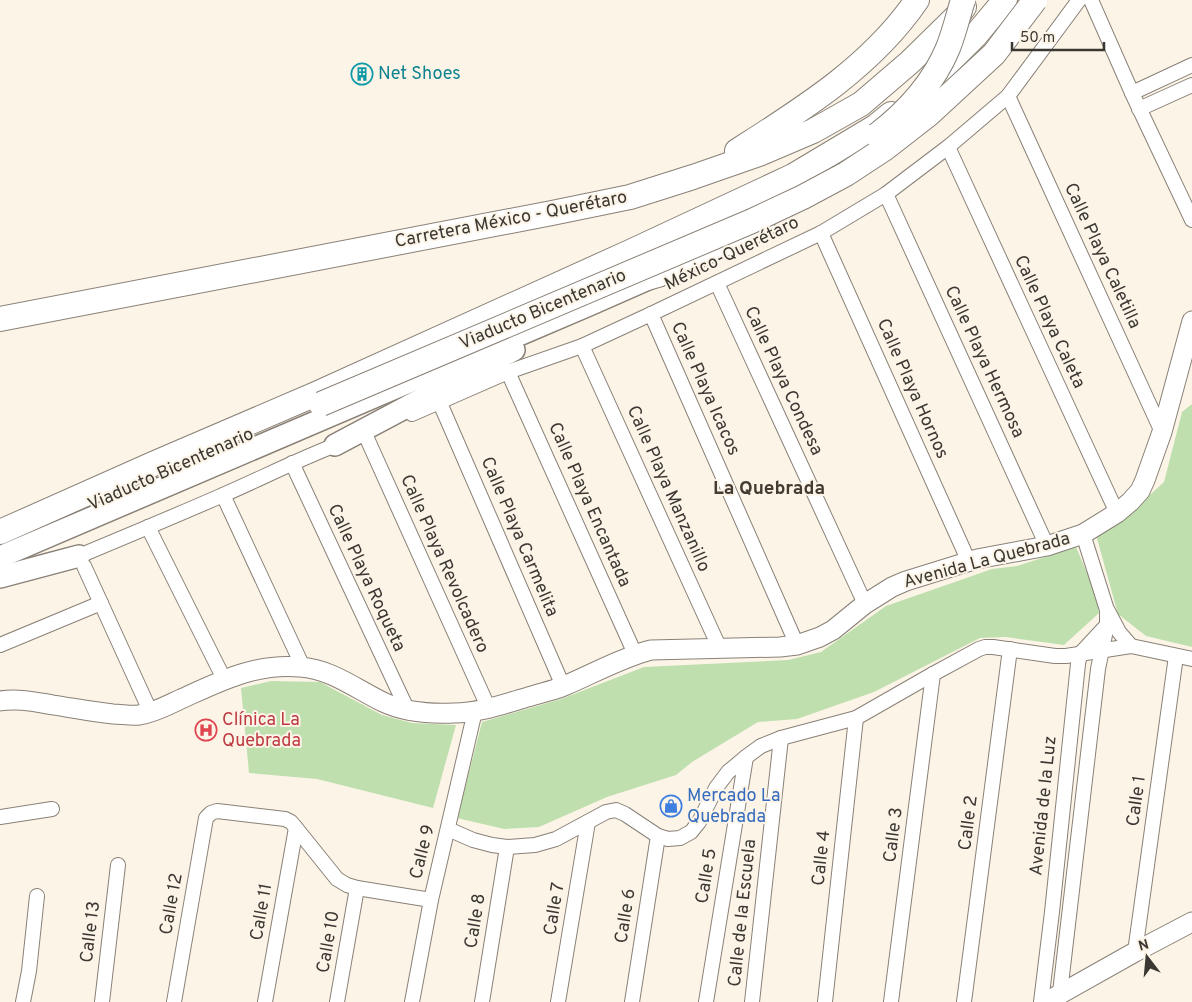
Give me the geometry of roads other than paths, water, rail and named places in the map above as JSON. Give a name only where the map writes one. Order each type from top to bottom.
[{"type":"highway","points":[[890,34],[916,0]]},
{"type":"highway","points":[[693,177],[765,133],[824,93],[862,62],[922,0]]},
{"type":"highway","points":[[752,221],[872,139],[903,113],[924,90],[943,60],[963,0]]},
{"type":"highway","name":"Carretera México - Querétaro","points":[[0,319],[552,213],[630,197],[693,177],[758,154],[812,131],[861,104],[910,62],[959,14],[969,0]]},
{"type":"highway","points":[[0,532],[316,394],[793,176],[875,127],[926,86],[975,36],[1005,0]]},
{"type":"highway","name":"Viaducto Bicentenario","points":[[0,544],[321,404],[752,221],[803,197],[846,174],[884,150],[929,114],[994,54],[1035,0]]},
{"type":"highway","points":[[463,328],[658,275]]},
{"type":"main road","points":[[0,557],[753,234],[809,206],[893,155],[944,116],[998,66],[1048,0]]},
{"type":"main road","points":[[335,445],[510,353],[589,305]]},
{"type":"main road","points":[[0,577],[81,561]]},
{"type":"street","name":"México-Querétaro","points":[[81,561],[148,527],[335,445],[365,434],[508,372],[582,346],[821,233],[886,194],[948,147],[1008,96],[1079,0]]},
{"type":"street","points":[[1091,0],[1139,109],[1192,220]]},
{"type":"street","points":[[1132,92],[1192,65]]},
{"type":"street","points":[[1139,109],[1192,85]]},
{"type":"street","name":"Calle Playa Caletilla","points":[[1008,96],[1162,432]]},
{"type":"street","name":"Calle Playa Caleta","points":[[948,147],[1117,513]]},
{"type":"street","name":"Calle Playa Hermosa","points":[[886,194],[1048,546]]},
{"type":"street","name":"Calle Playa Hornos","points":[[821,233],[969,562]]},
{"type":"street","name":"Calle Playa Condesa","points":[[717,283],[865,604]]},
{"type":"street","name":"Calle Playa Icacos","points":[[651,314],[797,645]]},
{"type":"street","name":"Avenida La Quebrada","points":[[0,701],[26,700],[95,712],[137,715],[151,712],[224,680],[260,668],[280,666],[302,667],[320,671],[337,677],[385,703],[407,709],[455,713],[482,710],[563,686],[635,654],[651,650],[780,648],[797,645],[833,630],[865,604],[892,587],[906,581],[969,562],[1048,546],[1083,534],[1117,513],[1140,491],[1145,480],[1162,432],[1192,321]]},
{"type":"street","name":"Calle Playa Manzanillo","points":[[582,346],[720,649]]},
{"type":"street","name":"Calle Playa Encantada","points":[[508,372],[635,654]]},
{"type":"street","name":"Calle Playa Carmelita","points":[[440,402],[563,686]]},
{"type":"street","name":"Calle Playa Revolcadero","points":[[365,434],[482,710]]},
{"type":"street","name":"Calle Playa Roqueta","points":[[292,464],[407,709]]},
{"type":"street","points":[[223,495],[302,667]]},
{"type":"street","points":[[148,527],[224,680]]},
{"type":"street","name":"Avenida de la Luz","points":[[1058,1000],[1098,668],[1107,625],[1107,610],[1083,534]]},
{"type":"street","points":[[81,561],[151,712]]},
{"type":"street","points":[[0,645],[101,603]]},
{"type":"street","points":[[1107,610],[1119,632],[1131,646]]},
{"type":"street","points":[[1080,654],[1107,625]]},
{"type":"street","points":[[448,828],[473,840],[492,845],[507,847],[536,845],[556,839],[606,812],[616,810],[658,836],[668,839],[680,838],[691,832],[700,822],[716,788],[728,772],[761,746],[781,738],[856,718],[978,649],[985,647],[1066,656],[1131,646],[1192,660]]},
{"type":"street","name":"Calle 2","points":[[964,1002],[1010,650]]},
{"type":"street","name":"Avenida de la Luz","points":[[1041,1002],[1080,654]]},
{"type":"street","name":"Calle 1","points":[[1135,952],[1176,656]]},
{"type":"street","name":"Calle 3","points":[[891,1002],[933,674]]},
{"type":"street","name":"Calle 9","points":[[412,1002],[430,900],[448,828],[482,710]]},
{"type":"street","name":"Calle 4","points":[[825,1002],[856,718]]},
{"type":"street","name":"Calle de la Escuela","points":[[752,1002],[781,738]]},
{"type":"street","name":"Calle 5","points":[[706,1002],[746,757]]},
{"type":"street","points":[[0,817],[52,809]]},
{"type":"street","name":"Calle 12","points":[[174,1002],[206,818],[211,813],[217,811],[285,819],[296,828]]},
{"type":"street","name":"Calle 7","points":[[558,1002],[588,822]]},
{"type":"street","points":[[296,828],[337,879],[346,885],[430,900]]},
{"type":"street","name":"Calle 11","points":[[265,1002],[296,828]]},
{"type":"street","name":"Calle 6","points":[[632,1002],[658,836]]},
{"type":"street","name":"Calle 8","points":[[482,1002],[507,847]]},
{"type":"street","name":"Calle 13","points":[[102,1002],[118,866]]},
{"type":"street","name":"Calle 10","points":[[337,1002],[357,888]]},
{"type":"street","points":[[23,1002],[29,971],[37,896]]},
{"type":"street","points":[[1058,1000],[1135,952],[1192,922]]},
{"type":"street","points":[[1058,1000],[1192,936]]},
{"type":"place","name":"Net Shoes","points":[[362,74]]},
{"type":"place","name":"Clínica La Quebrada","points":[[206,730]]},
{"type":"place","name":"Mercado La Quebrada","points":[[671,806]]},
{"type":"district","name":"La Quebrada","points":[[769,489]]}]
